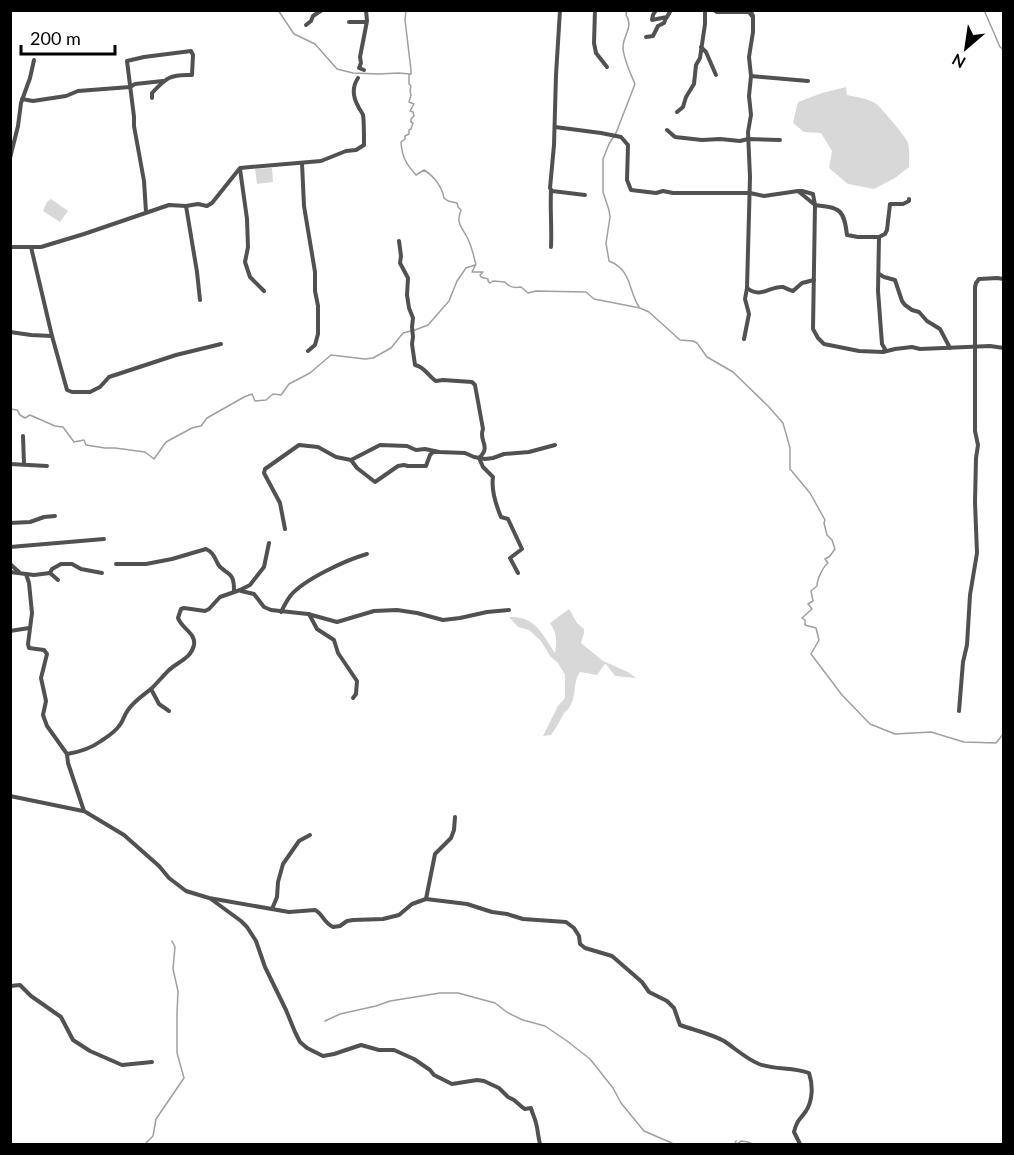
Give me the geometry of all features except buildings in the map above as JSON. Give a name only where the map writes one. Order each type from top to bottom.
[{"type":"street","points":[[306,25],[322,10]]},
{"type":"street","points":[[364,70],[359,68],[362,63],[366,10]]},
{"type":"street","points":[[551,247],[550,185],[560,10]]},
{"type":"street","points":[[595,10],[596,53],[607,67]]},
{"type":"street","points":[[656,10],[652,20],[666,17]]},
{"type":"street","points":[[646,37],[653,36],[671,10]]},
{"type":"street","points":[[677,112],[683,108],[686,97],[694,84],[694,72],[700,58],[705,10]]},
{"type":"street","points":[[714,10],[717,12],[748,12],[753,16]]},
{"type":"street","points":[[744,339],[749,314],[745,299],[750,193],[748,139],[751,115],[749,96],[751,76],[749,57],[753,32],[753,16],[750,10]]},
{"type":"street","points":[[349,22],[366,22]]},
{"type":"street","points":[[701,47],[706,52],[716,75]]},
{"type":"street","points":[[146,212],[144,181],[134,126],[127,61],[191,51],[193,55],[192,75],[167,78],[152,93],[152,98]]},
{"type":"street","points":[[10,158],[22,99],[34,60]]},
{"type":"street","points":[[751,76],[808,81]]},
{"type":"street","points":[[10,248],[41,247],[169,205],[207,206],[212,203],[240,168],[321,161],[356,150],[364,145],[363,115],[354,94],[355,82],[358,78]]},
{"type":"street","points":[[22,99],[33,101],[66,96],[78,91],[130,87],[135,84],[164,81]]},
{"type":"street","points":[[555,127],[621,137],[628,146],[627,180],[631,190],[656,193],[750,193],[764,196],[798,191],[815,205],[832,207],[841,212],[846,223],[847,235],[879,237],[885,234],[890,204],[903,204],[909,199]]},
{"type":"street","points":[[667,130],[675,137],[702,140],[780,140]]},
{"type":"street","points":[[302,163],[304,206],[318,306],[318,334],[315,345],[308,351]]},
{"type":"street","points":[[240,168],[247,219],[248,247],[244,262],[250,277],[264,291]]},
{"type":"street","points":[[551,190],[585,195]]},
{"type":"street","points":[[815,205],[813,329],[824,344],[859,351],[883,352],[895,348],[912,347],[920,349],[990,346],[1004,348]]},
{"type":"street","points":[[186,206],[200,300]]},
{"type":"street","points":[[879,237],[878,273],[882,344],[885,349],[883,352]]},
{"type":"street","points":[[399,241],[400,263],[408,278],[407,295],[413,318],[412,344],[415,365],[428,372],[436,381],[472,382],[475,385],[483,429],[481,433],[486,447],[479,458]]},
{"type":"street","points":[[31,248],[67,390],[90,392],[100,387],[109,377],[176,355],[221,344]]},
{"type":"street","points":[[878,273],[895,280],[905,304],[940,329],[950,348]]},
{"type":"street","points":[[959,711],[970,595],[977,553],[975,502],[978,445],[975,431],[976,283],[979,279],[1004,279]]},
{"type":"street","points":[[747,288],[760,293],[782,287],[793,291],[802,284],[814,280]]},
{"type":"street","points":[[10,332],[52,336]]},
{"type":"street","points":[[23,436],[24,464]]},
{"type":"street","points":[[285,529],[280,503],[264,472],[299,445],[318,447],[336,457],[351,460],[380,445],[407,446],[416,450],[439,452]]},
{"type":"street","points":[[351,460],[357,468],[375,482],[398,466],[426,466],[433,452],[465,453],[479,458],[493,458],[555,445]]},
{"type":"street","points":[[479,458],[493,477],[496,507],[501,517],[508,519],[522,549],[510,558],[518,573]]},
{"type":"street","points":[[10,464],[46,466]]},
{"type":"street","points":[[10,523],[30,522],[55,516]]},
{"type":"street","points":[[10,547],[104,539]]},
{"type":"street","points":[[67,754],[82,752],[101,741],[119,726],[128,710],[140,697],[176,663],[185,659],[194,645],[193,638],[181,626],[178,618],[181,609],[205,611],[220,597],[250,585],[264,567],[269,543]]},
{"type":"street","points":[[116,564],[146,564],[172,560],[206,549],[215,556],[218,565],[231,574],[234,580],[234,592]]},
{"type":"street","points":[[281,612],[290,596],[302,585],[336,566],[367,554]]},
{"type":"street","points":[[10,564],[20,573]]},
{"type":"street","points":[[10,572],[34,575],[50,573],[52,569],[61,564],[72,564],[81,569],[102,573]]},
{"type":"street","points":[[50,573],[58,580]]},
{"type":"street","points":[[27,574],[32,614],[28,644],[29,648],[44,650],[47,654],[41,678],[46,700],[43,715],[47,726],[67,754],[84,811]]},
{"type":"street","points":[[240,590],[254,594],[264,607],[271,610],[308,614],[337,622],[374,611],[397,610],[443,620],[509,610]]},
{"type":"street","points":[[308,614],[317,629],[334,640],[338,653],[357,681],[356,694],[353,698]]},
{"type":"street","points":[[10,631],[29,628]]},
{"type":"street","points":[[151,689],[159,704],[169,711]]},
{"type":"street","points":[[10,796],[84,811],[124,836],[186,891],[209,898],[289,912],[315,910],[333,927],[340,926],[347,921],[383,919],[399,915],[412,904],[426,899],[466,904],[523,919],[566,922],[574,928],[579,936],[580,944],[585,948],[612,956],[642,982],[649,992],[667,1001],[674,1008],[680,1025],[723,1041],[744,1057],[765,1066],[800,1069],[809,1073],[812,1091],[809,1104],[796,1122],[794,1132],[800,1144]]},
{"type":"street","points":[[426,899],[435,854],[451,838],[455,817]]},
{"type":"street","points":[[272,909],[277,897],[282,864],[299,841],[310,835]]},
{"type":"street","points":[[209,898],[247,927],[256,941],[265,967],[295,1032],[300,1042],[307,1048],[323,1056],[361,1046],[379,1050],[394,1050],[414,1059],[434,1075],[452,1084],[484,1081],[499,1088],[525,1109],[531,1108],[536,1120],[536,1131],[540,1144]]},
{"type":"street","points":[[10,986],[20,985],[31,996],[61,1017],[73,1040],[90,1051],[122,1065],[152,1062]]},
{"type":"shaded area","points":[[846,87],[847,95],[875,103],[908,143],[909,167],[895,178],[874,189],[848,184],[829,168],[832,151],[821,133],[804,132],[793,123],[798,102]]},
{"type":"shaded area","points":[[272,168],[273,182],[257,184],[255,169]]},
{"type":"shaded area","points":[[51,199],[68,211],[60,222],[43,211]]},
{"type":"shaded area","points":[[569,609],[577,623],[584,629],[581,643],[603,661],[636,678],[615,676],[606,664],[597,675],[580,672],[570,707],[551,735],[543,736],[558,706],[565,698],[565,675],[541,641],[529,630],[518,627],[509,617],[518,617],[532,623],[542,633],[555,653],[556,637],[550,623]]},
{"type":"waterway","points":[[278,10],[294,34],[315,44],[337,69],[353,73],[410,74]]},
{"type":"waterway","points":[[406,10],[405,20],[411,70],[409,102],[414,104],[410,111],[414,116],[411,119],[413,123],[409,134],[401,142],[402,152],[407,164],[416,175],[424,170],[428,172],[439,186],[444,198],[457,203],[461,210],[460,224],[476,264],[472,272],[483,272],[481,277],[488,279],[490,283],[505,282],[512,287],[521,287],[528,293],[536,291],[586,292],[594,299],[640,308],[649,312],[680,340],[697,343],[707,357],[733,372],[783,423],[790,448],[790,469],[810,493],[825,520],[827,535],[832,540],[835,549],[825,559],[828,563],[821,573],[817,586],[811,591],[813,601],[808,604],[812,609],[802,618],[805,620],[805,625],[816,628],[819,640],[811,654],[842,695],[870,724],[895,734],[931,732],[964,742],[996,743],[1004,733]]},
{"type":"waterway","points":[[627,10],[629,27],[623,43],[623,51],[635,84],[603,159],[603,192],[610,217],[606,243],[609,261],[626,275],[639,307]]},
{"type":"waterway","points":[[984,10],[1000,47],[1004,50]]},
{"type":"waterway","points":[[10,409],[17,410],[25,418],[30,415],[63,427],[74,442],[84,440],[86,445],[145,452],[154,459],[166,442],[192,428],[201,426],[207,418],[244,397],[252,394],[255,401],[266,400],[273,394],[281,395],[289,384],[310,373],[331,355],[365,359],[373,358],[391,348],[403,333],[428,325],[449,301],[457,281],[466,268],[475,265]]},
{"type":"waterway","points":[[145,1144],[153,1136],[156,1119],[184,1078],[177,1053],[178,991],[173,969],[175,947],[172,941]]},
{"type":"waterway","points":[[325,1021],[340,1014],[390,1001],[440,993],[458,993],[495,1003],[508,1013],[523,1020],[545,1026],[590,1059],[644,1131],[674,1144]]},
{"type":"waterway","points":[[737,1144],[741,1141],[752,1144]]}]
